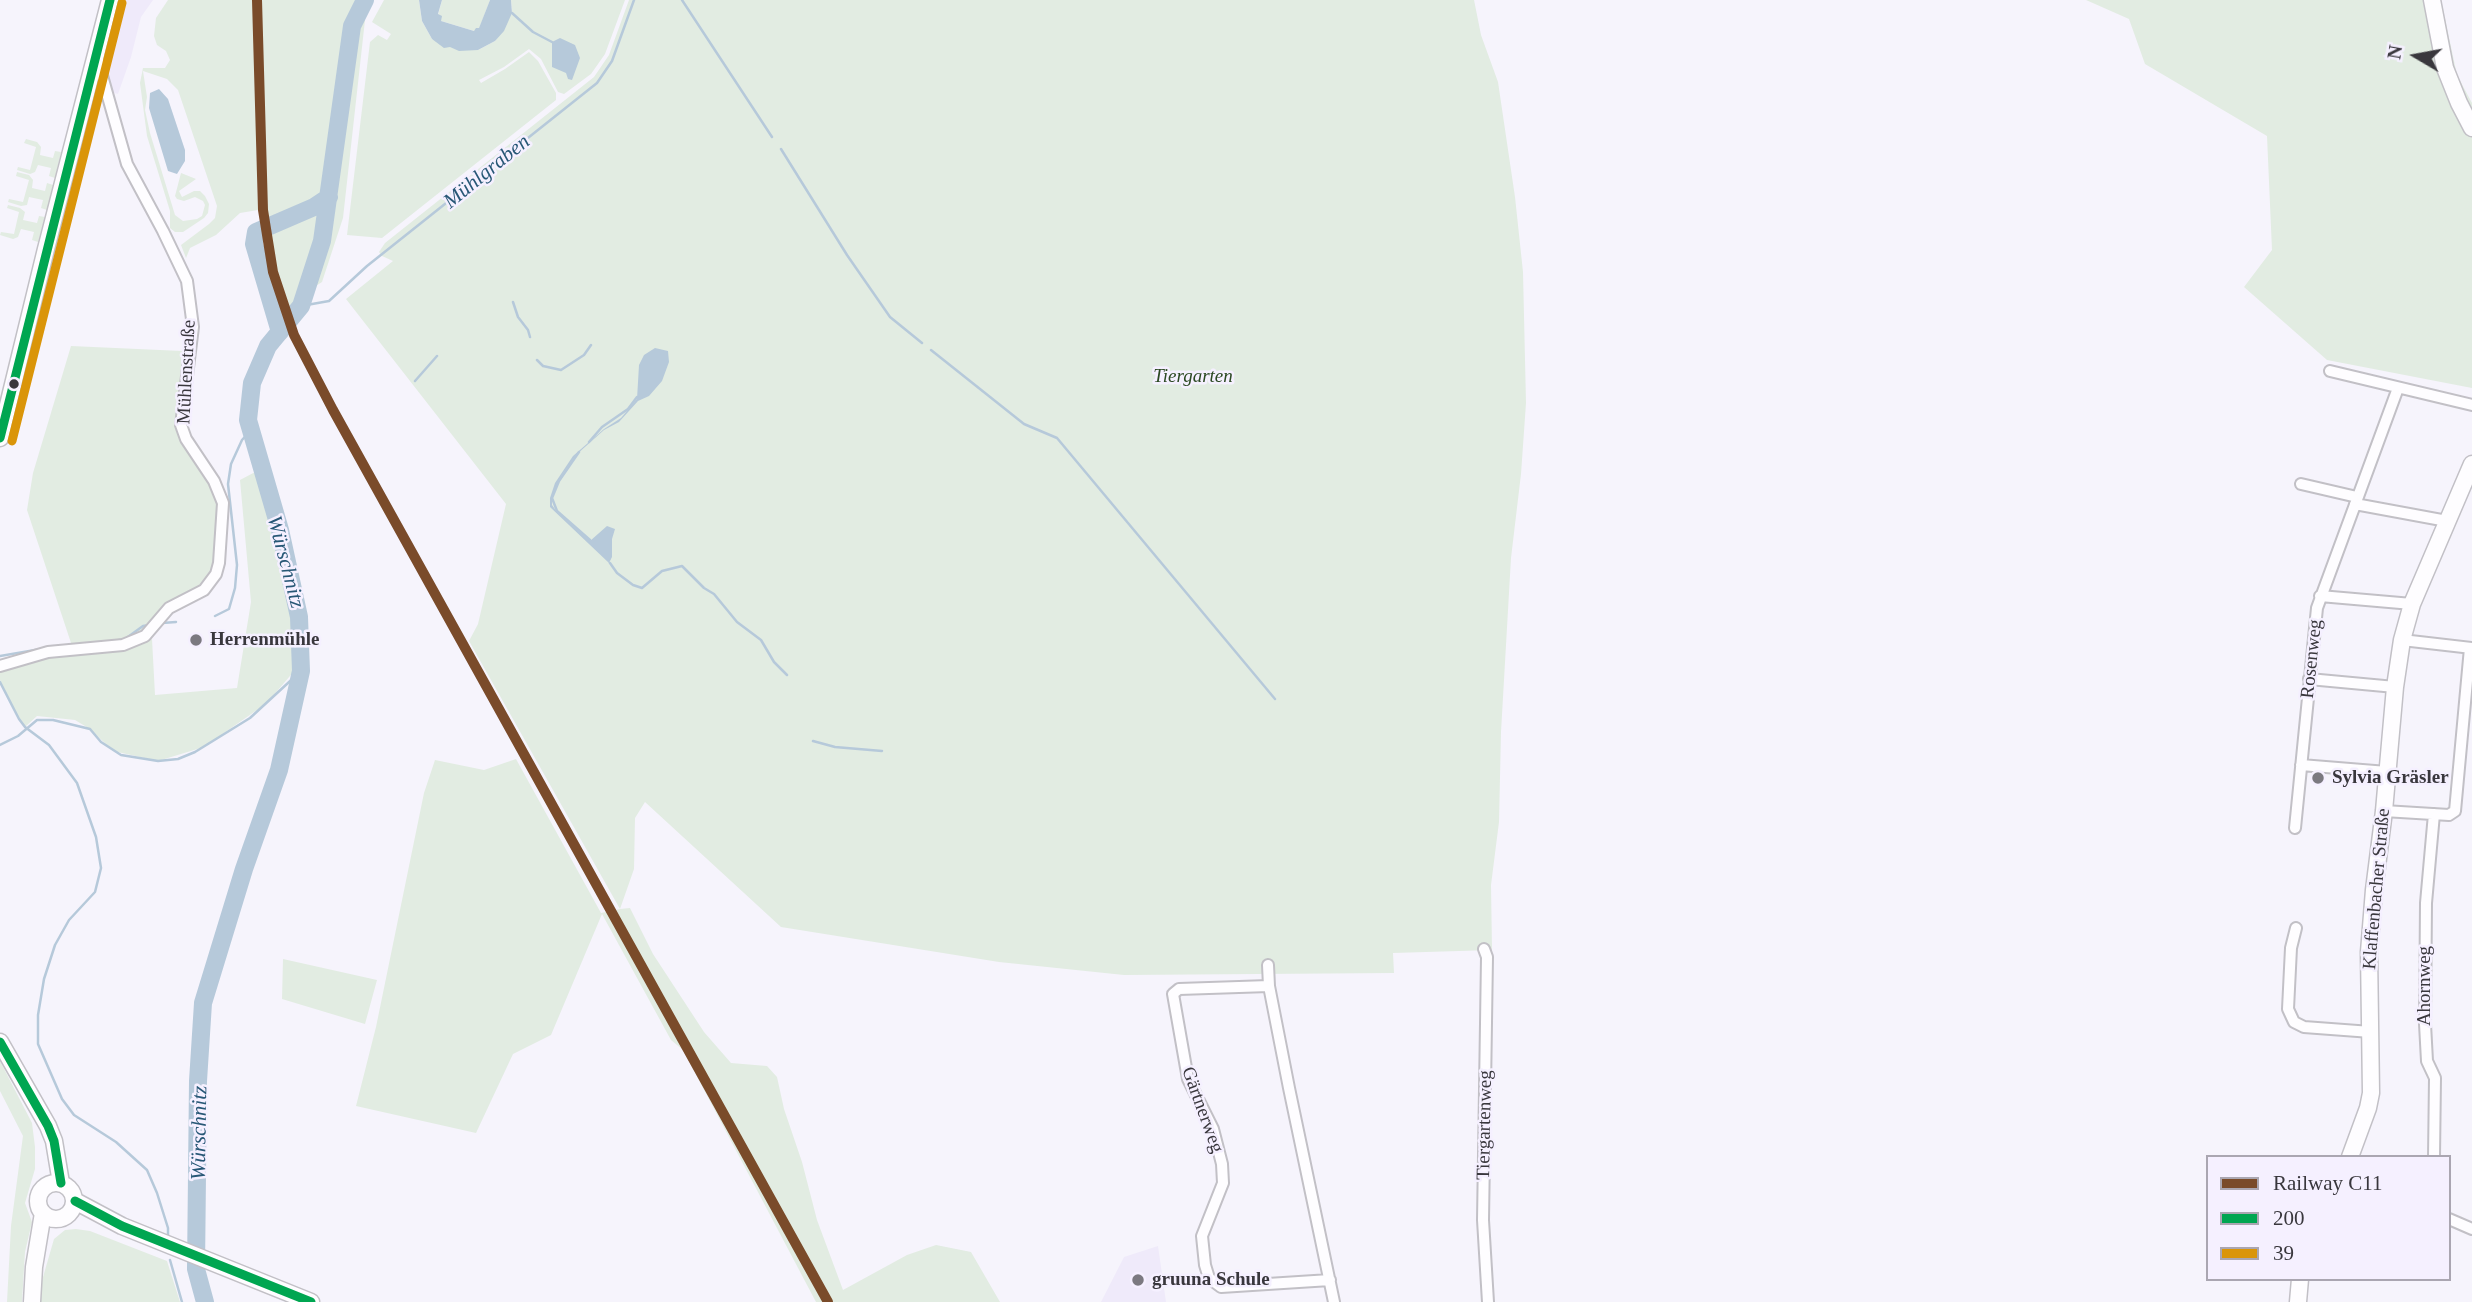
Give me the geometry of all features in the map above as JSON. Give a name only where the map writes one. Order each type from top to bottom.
[{"type":"street","points":[[0,437],[110,0]]},
{"type":"street","points":[[2432,0],[2445,68],[2472,128]]},
{"type":"street","name":"Mühlenstraße","points":[[1,666],[62,650],[122,645],[145,636],[169,608],[204,590],[216,574],[219,563],[223,503],[214,481],[186,439],[181,425],[193,327],[187,281],[127,164],[97,58]]},
{"type":"street","points":[[2330,371],[2472,405]]},
{"type":"street","name":"Rosenweg","points":[[2295,828],[2315,619],[2320,596],[2398,388]]},
{"type":"street","name":"Klaffenbacher Straße","points":[[2351,1155],[2371,1093],[2370,940],[2402,640],[2412,604],[2472,464]]},
{"type":"street","points":[[2301,484],[2447,521]]},
{"type":"street","points":[[2320,596],[2412,604]]},
{"type":"street","points":[[2384,811],[2449,815],[2455,811],[2471,648],[2402,640]]},
{"type":"street","points":[[2309,679],[2395,687]]},
{"type":"street","points":[[2301,765],[2387,772]]},
{"type":"street","name":"Ahornweg","points":[[2434,814],[2426,903],[2425,1024],[2427,1061],[2435,1077],[2434,1155]]},
{"type":"street","points":[[2296,928],[2291,948],[2288,1009],[2294,1022],[2304,1027],[2371,1032]]},
{"type":"street","name":"Tiergartenweg","points":[[1484,950],[1487,957],[1483,1220],[1488,1302]]},
{"type":"street","points":[[1268,965],[1269,986],[1334,1302]]},
{"type":"street","name":"Gärtnerweg","points":[[1269,986],[1179,989],[1173,994],[1188,1079],[1213,1129],[1222,1164],[1223,1183],[1202,1236],[1205,1265],[1209,1279],[1221,1287],[1330,1280]]},
{"type":"street","points":[[0,1042],[48,1126],[54,1142],[53,1185],[38,1199],[61,1212],[89,1213],[311,1302]]},
{"type":"street","points":[[32,1302],[33,1283],[71,1189],[53,1185]]},
{"type":"street","points":[[2451,1220],[2472,1229]]},
{"type":"street","points":[[2298,1302],[2300,1281]]},
{"type":"shaded area","points":[[117,0],[153,0],[141,17],[118,94],[111,92],[102,68]]},
{"type":"shaded area","points":[[253,0],[261,0],[267,209],[258,210]]},
{"type":"shaded area","points":[[271,233],[287,307],[281,309],[268,271],[261,235]]},
{"type":"shaded area","name":"gruuna Schule","points":[[1158,1246],[1166,1302],[1101,1302],[1124,1257]]},
{"type":"green space","points":[[168,0],[253,0],[258,210],[240,213],[216,235],[190,248],[186,258],[181,245],[215,218],[217,206],[178,90],[167,79],[143,71],[147,97],[145,110],[150,133],[175,215],[183,221],[197,219],[202,216],[205,205],[195,197],[184,201],[177,199],[175,196],[181,173],[196,179],[179,191],[182,197],[200,191],[209,204],[204,218],[183,232],[175,232],[170,228],[170,211],[147,136],[140,83],[143,68],[165,68],[170,60],[166,51],[157,45],[154,36],[156,18]]},
{"type":"green space","points":[[261,0],[360,0],[349,25],[343,55],[319,240],[297,291],[296,302],[288,310],[266,209]]},
{"type":"green space","points":[[384,0],[419,0],[422,21],[432,39],[456,49],[478,50],[495,41],[512,13],[511,0],[625,0],[605,54],[591,74],[564,94],[558,92],[541,59],[529,49],[504,67],[479,80],[481,83],[529,52],[538,61],[556,93],[556,100],[382,238],[347,235],[370,42],[378,35],[387,40],[391,34],[372,22]]},
{"type":"green space","points":[[442,0],[490,0],[479,29],[474,31],[441,21],[438,15]]},
{"type":"green space","name":"Tiergarten","points":[[629,0],[1474,0],[1481,35],[1498,82],[1515,197],[1523,272],[1526,403],[1511,558],[1499,822],[1491,885],[1492,950],[1393,953],[1394,973],[1124,975],[999,962],[781,927],[645,802],[635,818],[634,869],[620,909],[469,641],[478,624],[506,504],[346,299],[393,261],[379,252],[385,243],[594,77],[609,55]]},
{"type":"green space","points":[[2086,0],[2441,0],[2457,75],[2472,103],[2472,388],[2327,360],[2244,287],[2272,250],[2267,136],[2145,64],[2129,19]]},
{"type":"green space","points":[[360,18],[365,20],[343,218],[322,282],[311,289],[333,198],[355,27]]},
{"type":"green space","points":[[26,139],[37,142],[41,147],[40,155],[53,158],[55,151],[61,152],[55,178],[49,176],[51,168],[38,165],[35,172],[30,174],[17,170],[18,167],[30,170],[36,147],[24,143]]},
{"type":"green space","points":[[17,172],[29,175],[33,180],[32,188],[45,191],[47,183],[53,185],[47,210],[41,208],[43,200],[29,197],[27,205],[8,202],[9,199],[23,202],[29,180],[16,176]]},
{"type":"green space","points":[[8,205],[25,212],[23,220],[37,223],[39,216],[45,217],[38,242],[32,240],[34,232],[21,229],[18,237],[13,239],[0,235],[1,232],[14,234],[19,212],[7,208]]},
{"type":"green space","points":[[71,346],[182,351],[178,426],[213,482],[221,503],[218,550],[211,575],[198,589],[169,602],[154,618],[145,636],[73,649],[27,510],[33,473]]},
{"type":"green space","points":[[257,471],[293,608],[295,670],[267,703],[204,747],[158,761],[113,751],[90,729],[75,720],[37,716],[25,727],[10,703],[0,680],[0,670],[57,656],[122,650],[152,639],[155,695],[237,688],[251,602],[240,480]]},
{"type":"green space","points":[[516,759],[601,913],[630,908],[653,954],[704,1032],[731,1063],[767,1066],[777,1077],[817,1220],[843,1290],[907,1255],[936,1245],[971,1252],[1000,1302],[816,1302],[683,1050],[671,1040],[602,914],[551,1035],[513,1054],[476,1133],[356,1106],[376,1027],[424,793],[435,760],[484,770]]},
{"type":"green space","points":[[283,959],[377,980],[365,1024],[282,999]]},
{"type":"green space","points":[[0,1061],[32,1123],[35,1147],[35,1169],[25,1203],[32,1222],[25,1252],[22,1302],[7,1302],[11,1226],[23,1136],[0,1091]]},
{"type":"green space","points":[[65,1230],[90,1231],[167,1261],[180,1302],[40,1302],[41,1284],[54,1239]]},
{"type":"water","points":[[419,0],[442,0],[438,14],[442,16],[441,21],[474,31],[479,28],[490,0],[511,0],[512,13],[504,31],[495,41],[478,50],[459,51],[450,47],[444,48],[432,39],[422,21]]},
{"type":"water","points":[[560,38],[575,45],[580,58],[572,80],[568,79],[566,73],[552,67],[552,42]]},
{"type":"water","points":[[159,89],[168,99],[185,150],[185,161],[177,174],[168,171],[149,108],[150,93]]},
{"type":"water","points":[[655,348],[668,351],[669,362],[662,381],[619,422],[604,430],[576,455],[552,496],[552,505],[557,512],[590,541],[607,526],[615,529],[609,563],[550,507],[550,498],[555,483],[573,456],[604,429],[621,418],[637,399],[639,365],[644,355]]},
{"type":"waterway","name":"Würschnitz","points":[[205,1302],[196,1269],[198,1081],[203,1003],[244,869],[279,770],[301,671],[299,617],[280,530],[248,420],[252,383],[268,346],[301,306],[322,241],[352,26],[365,0]]},
{"type":"waterway","name":"Mühlgraben","points":[[301,306],[329,301],[367,266],[597,83],[612,61],[634,0]]},
{"type":"waterway","points":[[682,0],[772,137]]},
{"type":"waterway","points":[[512,13],[533,32],[552,42]]},
{"type":"waterway","points":[[781,149],[847,255],[890,317],[922,343]]},
{"type":"waterway","points":[[280,332],[254,244],[256,232],[314,207],[329,197]]},
{"type":"waterway","points":[[513,302],[530,337]]},
{"type":"waterway","points":[[537,360],[543,366],[561,370],[584,355],[591,345]]},
{"type":"waterway","points":[[931,350],[1024,424],[1057,438],[1275,699]]},
{"type":"waterway","points":[[415,381],[437,356]]},
{"type":"waterway","points":[[589,442],[602,427],[628,409],[637,397]]},
{"type":"waterway","name":"Mühlgraben","points":[[215,616],[229,609],[235,588],[237,565],[228,484],[231,464],[242,440],[251,430]]},
{"type":"waterway","points":[[579,452],[559,481],[552,498],[557,511],[590,540]]},
{"type":"waterway","points":[[610,563],[617,573],[642,588],[662,571],[682,566],[714,594],[737,622],[761,640],[774,662],[787,675]]},
{"type":"waterway","name":"Mühlgraben","points":[[162,623],[176,622]]},
{"type":"waterway","name":"Mühlgraben","points":[[114,641],[125,639],[143,626],[149,625]]},
{"type":"waterway","name":"Mühlgraben","points":[[0,656],[41,649]]},
{"type":"waterway","points":[[0,745],[18,736],[37,720],[53,720],[90,729],[101,742],[121,755],[158,761],[178,759],[195,752],[250,718],[301,671]]},
{"type":"waterway","name":"Mühlgraben","points":[[0,682],[25,727],[49,745],[77,783],[96,837],[101,868],[95,892],[69,920],[55,945],[44,979],[38,1015],[38,1044],[62,1099],[74,1115],[116,1142],[147,1170],[168,1228],[168,1238]]},
{"type":"waterway","points":[[813,741],[835,747],[882,751]]},
{"type":"waterway","name":"Mühlgraben","points":[[170,1260],[182,1302]]},
{"type":"rail line","name":"C11","points":[[257,0],[263,210],[273,272],[294,335],[333,410],[828,1302]]},
{"type":"transit line","name":"200","points":[[0,438],[110,0]]},
{"type":"transit line","name":"39","points":[[12,441],[122,3]]},
{"type":"transit line","name":"200","points":[[0,1042],[48,1126],[54,1141],[61,1183]]},
{"type":"transit line","name":"200","points":[[75,1201],[122,1226],[311,1302]]},
{"type":"place","name":"Herrenmühle","points":[[196,640]]},
{"type":"place","name":"Sylvia Gräsler","points":[[2318,778]]},
{"type":"place","name":"gruuna Schule","points":[[1138,1280]]}]
